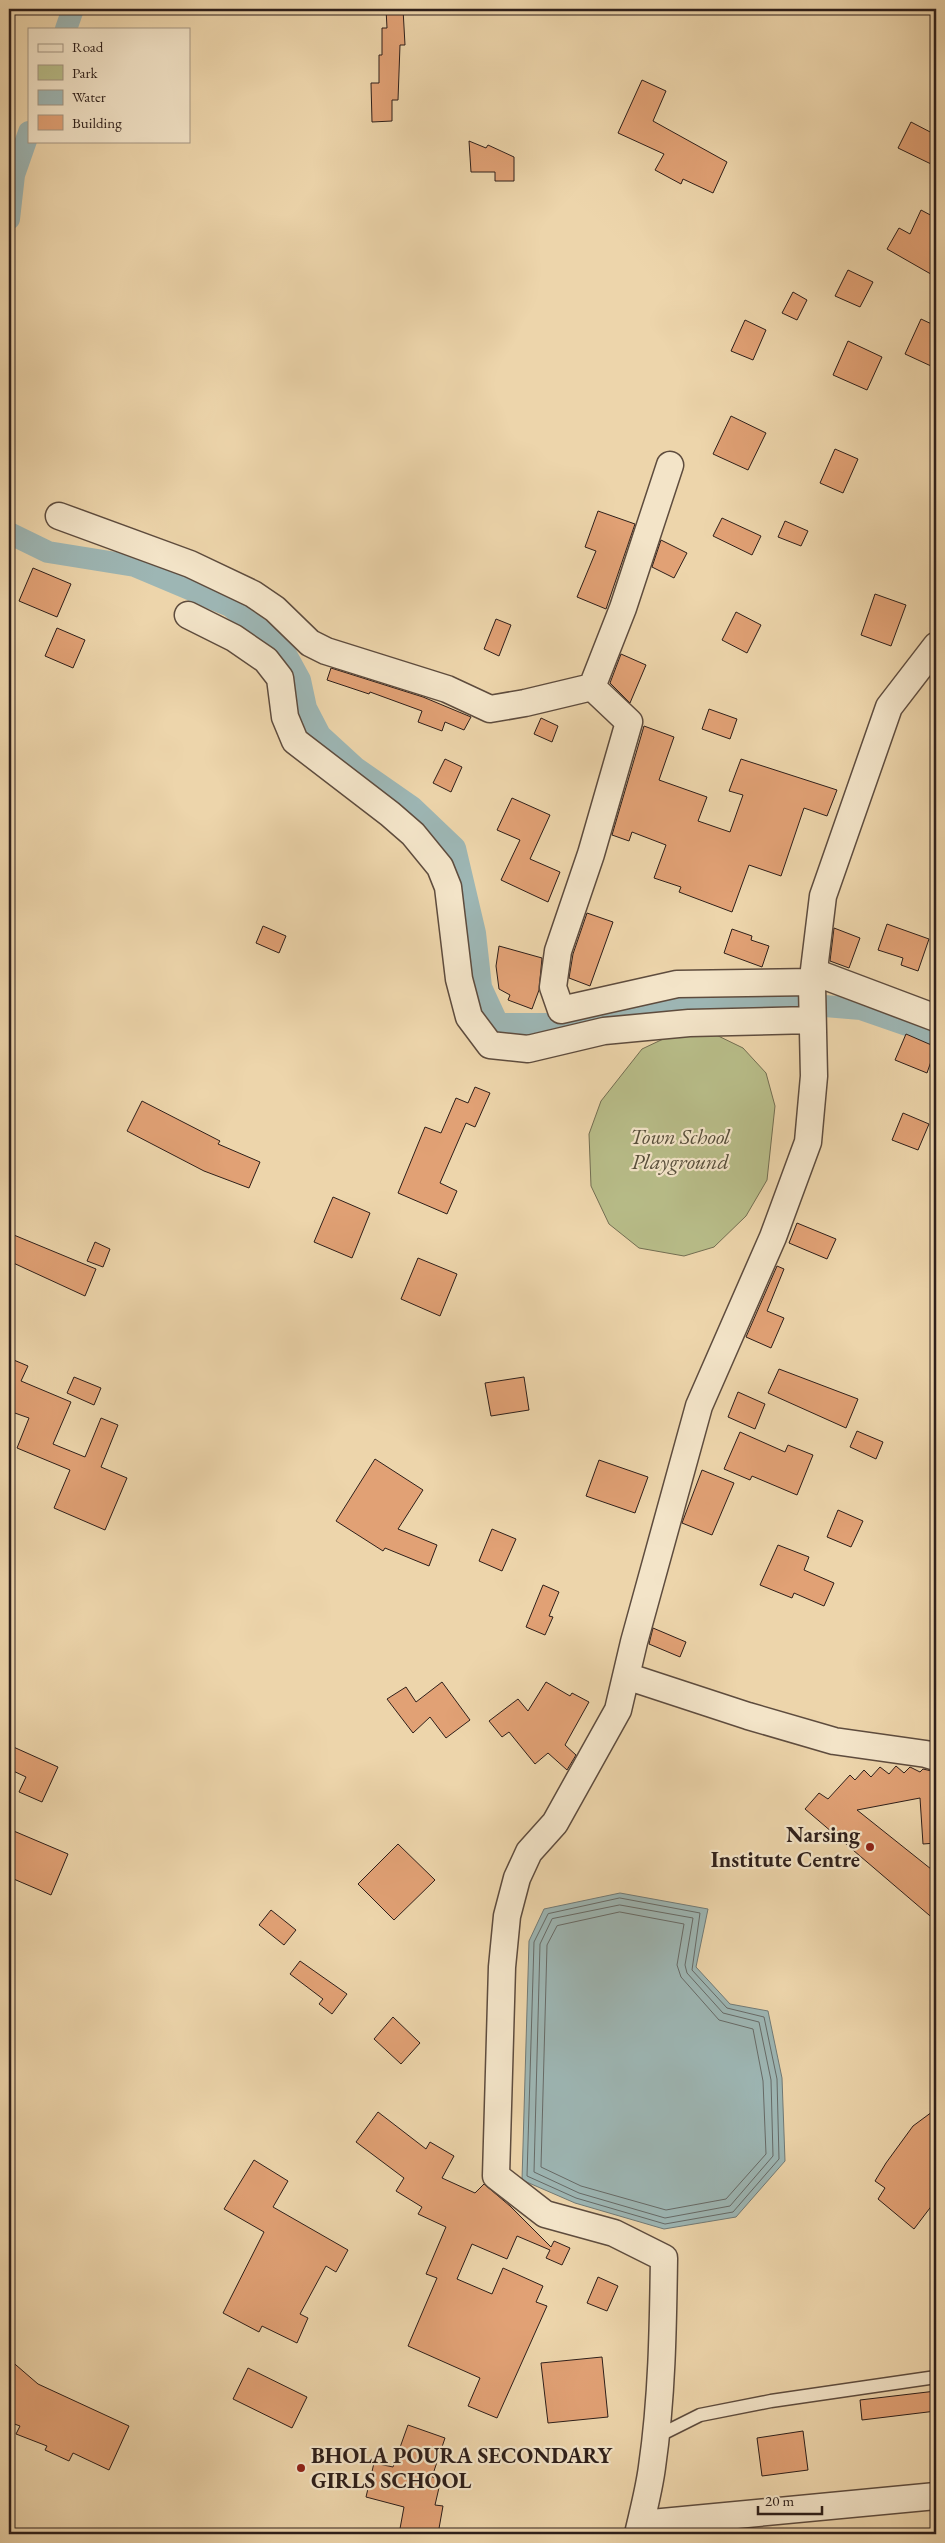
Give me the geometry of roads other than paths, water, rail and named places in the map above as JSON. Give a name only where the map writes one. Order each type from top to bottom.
[{"type":"street","points":[[592,687],[623,608],[670,465]]},
{"type":"street","points":[[59,516],[190,564],[252,594],[275,610],[310,643],[326,651],[447,689],[490,708],[525,703],[592,687]]},
{"type":"street","points":[[188,615],[234,638],[266,660],[280,678],[285,717],[289,732],[295,741],[390,814],[419,840],[440,867],[448,887],[460,979],[470,1017],[490,1045],[528,1049],[604,1031],[689,1023],[812,1024]]},
{"type":"street","points":[[936,646],[889,707],[823,896],[813,980],[814,1076],[808,1142],[772,1237],[699,1406],[618,1710],[585,1773],[555,1822],[528,1852],[507,1916],[502,1967],[496,2176],[545,2214],[614,2233],[664,2258],[662,2360],[656,2437],[652,2469],[640,2529],[936,2496]]},
{"type":"street","points":[[592,687],[629,722],[591,854],[558,951],[553,988],[561,1010],[678,984],[813,980],[936,1018]]},
{"type":"street","points":[[626,1676],[748,1716],[834,1741],[936,1757]]},
{"type":"lane","points":[[656,2437],[700,2415],[771,2401],[936,2377]]},
{"type":"water","points":[[620,1893],[708,1909],[696,1967],[730,2004],[768,2011],[782,2078],[785,2161],[736,2217],[664,2229],[575,2203],[522,2180],[529,1941],[544,1909]]},
{"type":"waterway","points":[[66,28],[73,9]]},
{"type":"waterway","points":[[9,219],[14,175],[28,135]]},
{"type":"waterway","points":[[9,533],[48,552],[135,566],[230,606],[282,647],[300,680],[306,708],[320,735],[356,768],[412,807],[455,848],[475,933],[481,987],[498,1024],[552,1024],[642,1007],[776,1002],[861,1009],[936,1035]]},
{"type":"place","name":"Narsing Institute Centre","points":[[870,1847]]},
{"type":"place","name":"BHOLA POURA SECONDARY GIRLS SCHOOL","points":[[301,2468]]},
{"type":"park label","name":"Town School Playground","points":[[680,1148]]}]
